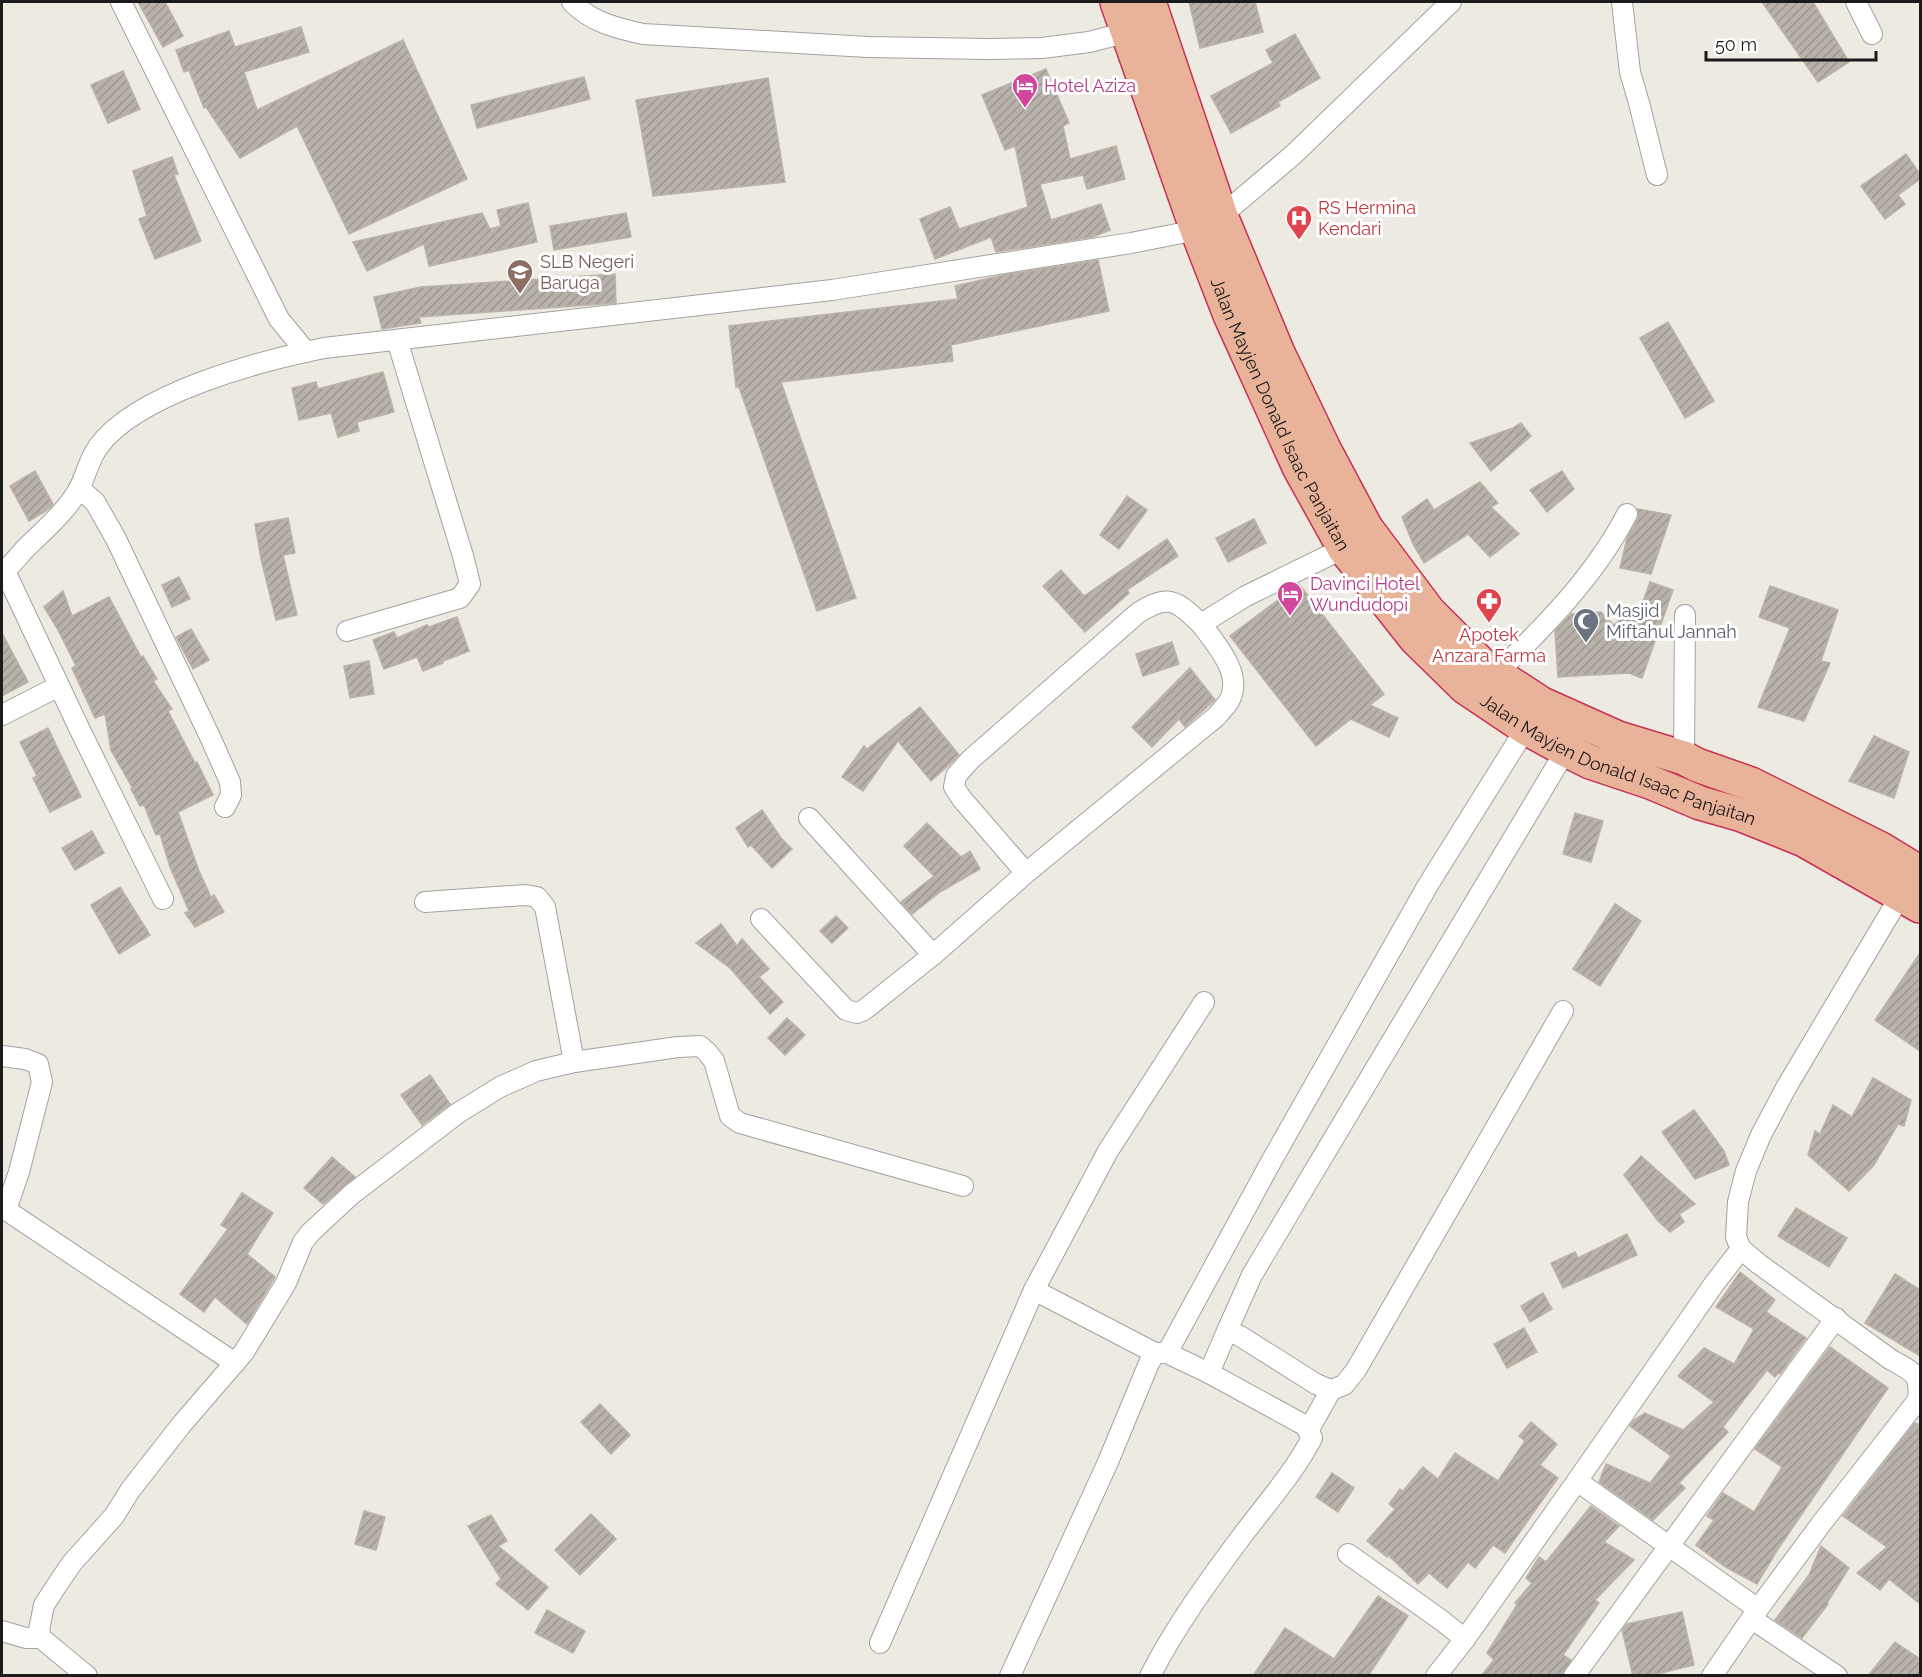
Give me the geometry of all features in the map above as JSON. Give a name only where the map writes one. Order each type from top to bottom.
[{"type":"highway","name":"Jalan Mayjen Donald Isaac Panjaitan","points":[[1117,2],[1209,223],[1278,353],[1324,449],[1366,528],[1429,612],[1482,665],[1542,704],[1618,738],[1684,758],[1696,765],[1751,784],[1881,849],[1914,886]]},
{"type":"highway","name":"Jalan Mayjen Donald Isaac Panjaitan","points":[[1149,2],[1209,223],[1230,315],[1299,467],[1344,548],[1416,639],[1465,687],[1526,728],[1590,762],[1650,782],[1700,803],[1742,815],[1914,886]]},
{"type":"street","points":[[121,2],[279,319],[306,352]]},
{"type":"street","points":[[572,2],[585,13],[610,27],[643,33],[868,47],[1042,48],[1089,42],[1128,32]]},
{"type":"street","points":[[164,899],[3,572],[68,506],[80,488],[96,450],[115,427],[132,414],[201,383],[270,360],[306,352],[548,321],[832,290],[1119,245],[1209,223],[1293,155],[1451,2]]},
{"type":"street","points":[[1622,2],[1630,72],[1657,175]]},
{"type":"street","points":[[1856,2],[1872,34]]},
{"type":"street","points":[[346,631],[460,598],[470,584],[397,340]]},
{"type":"street","points":[[80,488],[95,502],[117,539],[211,739],[230,782],[231,795],[225,807]]},
{"type":"street","points":[[1496,674],[1567,602],[1614,539],[1627,514]]},
{"type":"street","points":[[1202,624],[1246,596],[1344,548]]},
{"type":"street","points":[[761,919],[838,1003],[851,1012],[857,1013],[864,1010],[933,955],[1026,873],[1217,716],[1230,700],[1234,684],[1231,669],[1202,624],[1180,604],[1163,601],[1152,604],[1138,613],[970,760],[956,776],[954,787],[962,799],[1026,873]]},
{"type":"street","points":[[1684,615],[1684,758]]},
{"type":"street","points":[[2,715],[59,686]]},
{"type":"street","points":[[1010,1676],[1108,1462],[1149,1363],[1161,1353],[1428,885],[1526,728]]},
{"type":"street","points":[[1209,1373],[1252,1275],[1566,750]]},
{"type":"street","points":[[809,818],[933,955]]},
{"type":"street","points":[[1712,1676],[1755,1614],[1918,1400],[1920,1385],[1913,1372],[1890,1359],[1759,1264],[1741,1249],[1736,1237],[1738,1202],[1746,1172],[1761,1135],[1809,1048],[1914,886]]},
{"type":"street","points":[[425,902],[525,895],[537,897],[545,907],[574,1062]]},
{"type":"street","points":[[880,1643],[1035,1290],[1108,1151],[1204,1002]]},
{"type":"street","points":[[1308,1431],[1332,1390],[1344,1385],[1356,1370],[1563,1011]]},
{"type":"street","points":[[87,1676],[41,1638],[39,1630],[42,1612],[58,1582],[72,1563],[108,1524],[130,1489],[235,1363],[262,1326],[281,1292],[303,1242],[324,1218],[424,1138],[483,1096],[536,1071],[574,1062],[700,1046],[714,1061],[730,1116],[740,1123],[963,1186]]},
{"type":"street","points":[[2,1056],[25,1059],[38,1064],[42,1082],[19,1172],[4,1218],[235,1363]]},
{"type":"street","points":[[1436,1676],[1465,1639],[1714,1284],[1741,1249]]},
{"type":"street","points":[[1035,1290],[1161,1353],[1209,1373],[1306,1426],[1312,1438],[1297,1464],[1179,1626],[1150,1676]]},
{"type":"street","points":[[1574,1676],[1836,1318]]},
{"type":"street","points":[[1227,1330],[1316,1384],[1332,1390]]},
{"type":"street","points":[[1577,1481],[1669,1547],[1837,1676]]},
{"type":"street","points":[[1348,1554],[1442,1620],[1465,1639]]},
{"type":"street","points":[[2,1630],[26,1638],[41,1638]]},
{"type":"building","points":[[138,2],[165,2],[183,36],[163,47]]},
{"type":"building","points":[[1189,2],[1255,2],[1263,32],[1200,48]]},
{"type":"building","points":[[1762,2],[1813,2],[1849,62],[1818,82]]},
{"type":"building","points":[[301,27],[309,52],[244,72],[257,110],[403,40],[467,179],[349,234],[297,126],[240,158],[206,107],[204,108],[189,70],[184,72],[176,50],[229,31],[235,47]]},
{"type":"building","points":[[1295,34],[1320,78],[1278,102],[1280,106],[1231,133],[1211,96],[1273,63],[1266,50]]},
{"type":"building","points":[[1046,69],[1069,123],[1063,126],[1070,159],[1116,146],[1125,179],[1087,189],[1083,175],[1040,184],[1051,220],[1101,204],[1110,230],[1093,237],[996,252],[991,237],[935,259],[920,219],[950,207],[959,229],[1028,207],[1015,146],[1005,150],[982,95]]},
{"type":"building","points":[[123,71],[140,109],[108,123],[91,85]]},
{"type":"building","points":[[584,77],[590,99],[477,128],[471,105]]},
{"type":"building","points":[[768,78],[785,182],[653,196],[636,100]]},
{"type":"building","points":[[1906,154],[1920,174],[1920,179],[1898,195],[1905,204],[1885,219],[1861,186]]},
{"type":"building","points":[[172,157],[178,174],[174,175],[201,241],[155,259],[139,219],[147,216],[133,171]]},
{"type":"building","points":[[528,203],[537,242],[429,266],[424,244],[367,271],[353,242],[482,213],[490,229],[501,226],[497,210]]},
{"type":"building","points":[[626,213],[631,237],[554,250],[550,226]]},
{"type":"building","points":[[1098,260],[1109,311],[951,345],[953,361],[781,382],[856,598],[817,611],[739,387],[736,387],[729,326],[958,299],[955,286],[1003,275]]},
{"type":"building","name":"SLB Negeri Baruga","points":[[615,274],[616,303],[419,317],[421,323],[382,329],[374,297],[421,287]]},
{"type":"building","points":[[1668,322],[1714,401],[1685,418],[1640,338]]},
{"type":"building","points":[[383,372],[394,412],[357,422],[359,431],[338,437],[331,413],[299,420],[292,388],[316,382],[318,389]]},
{"type":"building","points":[[1521,423],[1531,436],[1491,471],[1470,443]]},
{"type":"building","points":[[35,471],[53,504],[29,521],[10,486]]},
{"type":"building","points":[[1562,471],[1574,489],[1547,512],[1530,490]]},
{"type":"building","points":[[1480,482],[1498,503],[1491,507],[1519,534],[1490,557],[1468,534],[1424,563],[1402,517],[1427,499],[1434,510]]},
{"type":"building","points":[[1127,496],[1147,510],[1119,549],[1100,535]]},
{"type":"building","points":[[1638,509],[1671,515],[1651,574],[1620,568],[1627,538],[1638,519]]},
{"type":"building","points":[[288,518],[295,553],[283,555],[297,615],[276,620],[255,524]]},
{"type":"building","points":[[1254,519],[1266,543],[1228,562],[1216,538]]},
{"type":"building","points":[[1167,539],[1178,556],[1127,590],[1129,593],[1085,632],[1043,586],[1061,570],[1084,596]]},
{"type":"building","points":[[179,577],[190,599],[172,607],[162,585]]},
{"type":"building","points":[[1650,582],[1673,590],[1642,678],[1629,673],[1558,677],[1555,631],[1571,614],[1601,612],[1614,625],[1630,610],[1640,610]]},
{"type":"building","points":[[1299,584],[1384,694],[1370,705],[1398,718],[1389,737],[1351,719],[1316,746],[1230,636]]},
{"type":"building","points":[[1770,586],[1838,610],[1821,661],[1830,663],[1804,721],[1758,707],[1790,628],[1759,617]]},
{"type":"building","points":[[63,591],[72,616],[109,597],[141,657],[143,656],[157,679],[153,681],[172,709],[168,711],[213,795],[178,812],[199,871],[211,897],[214,895],[224,912],[195,927],[185,913],[189,911],[170,867],[160,834],[156,835],[144,805],[140,806],[111,750],[105,714],[95,718],[72,668],[76,666],[44,607]]},
{"type":"building","points":[[457,617],[469,651],[423,671],[417,657],[384,669],[373,640],[394,632],[397,638],[427,625],[429,627]]},
{"type":"building","points":[[191,629],[209,660],[193,669],[176,637]]},
{"type":"building","points":[[2,633],[28,682],[2,696]]},
{"type":"building","points":[[1172,642],[1179,664],[1143,676],[1136,654]]},
{"type":"building","points":[[369,661],[374,694],[350,698],[344,666]]},
{"type":"building","points":[[1190,668],[1215,700],[1185,727],[1179,719],[1152,747],[1132,727]]},
{"type":"building","points":[[920,707],[959,755],[948,766],[931,781],[898,741],[863,791],[842,777],[864,746],[867,749]]},
{"type":"building","points":[[48,728],[81,797],[50,812],[33,778],[37,776],[20,742]]},
{"type":"building","points":[[1874,736],[1909,752],[1894,798],[1849,781]]},
{"type":"building","points":[[762,810],[781,838],[792,849],[772,868],[751,845],[748,847],[736,828]]},
{"type":"building","points":[[1575,813],[1603,821],[1591,862],[1563,854]]},
{"type":"building","points":[[927,823],[961,857],[970,851],[980,869],[940,892],[912,914],[901,902],[934,876],[904,846]]},
{"type":"building","points":[[92,831],[104,853],[75,870],[62,848]]},
{"type":"building","points":[[120,887],[150,935],[119,954],[91,905]]},
{"type":"building","points":[[1615,904],[1641,921],[1600,986],[1573,969]]},
{"type":"building","points":[[836,916],[848,928],[832,943],[820,931]]},
{"type":"building","points":[[721,924],[737,946],[742,939],[769,969],[759,977],[783,1002],[770,1014],[730,968],[696,943]]},
{"type":"building","points":[[1920,953],[1920,1051],[1875,1020]]},
{"type":"building","points":[[787,1018],[805,1035],[785,1055],[768,1038]]},
{"type":"building","points":[[430,1075],[450,1104],[422,1125],[401,1095]]},
{"type":"building","points":[[1873,1078],[1911,1100],[1904,1126],[1898,1124],[1874,1165],[1849,1191],[1808,1155],[1815,1131],[1820,1134],[1833,1105],[1852,1117]]},
{"type":"building","points":[[1694,1110],[1724,1151],[1729,1165],[1695,1179],[1662,1132]]},
{"type":"building","points":[[1641,1156],[1695,1204],[1679,1214],[1684,1222],[1670,1232],[1658,1221],[1624,1175]]},
{"type":"building","points":[[332,1157],[355,1177],[323,1204],[304,1188]]},
{"type":"building","points":[[242,1193],[273,1213],[247,1254],[275,1277],[247,1324],[215,1297],[204,1312],[180,1294],[228,1229],[221,1225]]},
{"type":"building","points":[[1796,1208],[1847,1238],[1829,1267],[1778,1236]]},
{"type":"building","points":[[1627,1234],[1637,1255],[1563,1288],[1551,1263],[1575,1252],[1578,1258]]},
{"type":"building","points":[[1740,1272],[1775,1300],[1766,1312],[1806,1338],[1780,1374],[1778,1373],[1775,1377],[1767,1370],[1723,1427],[1728,1432],[1679,1483],[1685,1488],[1653,1520],[1599,1482],[1606,1464],[1650,1483],[1671,1456],[1630,1426],[1634,1420],[1645,1413],[1683,1430],[1714,1402],[1678,1376],[1704,1348],[1734,1364],[1754,1329],[1716,1307]]},
{"type":"building","points":[[1895,1274],[1920,1290],[1920,1356],[1865,1323]]},
{"type":"building","points":[[1543,1293],[1552,1309],[1530,1322],[1521,1306]]},
{"type":"building","points":[[1524,1328],[1537,1352],[1507,1368],[1494,1344]]},
{"type":"building","points":[[1830,1347],[1888,1388],[1778,1549],[1757,1584],[1724,1566],[1696,1545],[1714,1520],[1707,1516],[1723,1493],[1754,1512],[1782,1467],[1755,1449]]},
{"type":"building","points":[[600,1404],[630,1435],[611,1454],[581,1422]]},
{"type":"building","points":[[1531,1422],[1557,1444],[1540,1465],[1558,1478],[1505,1553],[1493,1545],[1475,1568],[1468,1562],[1447,1588],[1429,1573],[1418,1584],[1388,1555],[1387,1557],[1367,1541],[1395,1509],[1389,1504],[1400,1489],[1403,1491],[1423,1467],[1438,1479],[1455,1453],[1498,1481],[1525,1441],[1519,1436]]},
{"type":"building","points":[[1915,1423],[1920,1425],[1920,1604],[1889,1579],[1880,1590],[1857,1573],[1887,1547],[1843,1516]]},
{"type":"building","points":[[1332,1473],[1354,1488],[1338,1512],[1316,1497]]},
{"type":"building","points":[[1591,1506],[1619,1526],[1604,1542],[1634,1560],[1595,1600],[1599,1603],[1563,1655],[1571,1660],[1562,1676],[1481,1676],[1494,1660],[1487,1653],[1517,1605],[1515,1603],[1532,1583],[1526,1578],[1539,1557],[1546,1562]]},
{"type":"building","points":[[364,1511],[385,1517],[376,1550],[355,1544]]},
{"type":"building","points":[[591,1514],[616,1539],[580,1575],[555,1550]]},
{"type":"building","points":[[491,1515],[507,1541],[498,1546],[548,1587],[528,1610],[496,1584],[501,1579],[468,1526]]},
{"type":"building","points":[[1821,1546],[1849,1568],[1828,1604],[1802,1638],[1775,1620],[1809,1575]]},
{"type":"building","points":[[1378,1596],[1408,1616],[1368,1676],[1253,1676],[1285,1628],[1334,1659]]},
{"type":"building","points":[[547,1610],[585,1631],[573,1653],[535,1633]]},
{"type":"building","points":[[1682,1612],[1694,1665],[1649,1676],[1633,1676],[1622,1630],[1627,1624]]},
{"type":"building","points":[[1895,1642],[1920,1659],[1920,1676],[1868,1676]]},
{"type":"place","name":"Hotel Aziza","points":[[1025,109]]},
{"type":"place","name":"RS Hermina Kendari","points":[[1299,241]]},
{"type":"place","name":"SLB Negeri Baruga","points":[[520,295]]},
{"type":"place","name":"Davinci Hotel Wundudopi","points":[[1290,617]]},
{"type":"place","name":"Apotek Anzara Farma","points":[[1489,624]]},
{"type":"place","name":"Masjid Miftahul Jannah","points":[[1586,644]]}]
